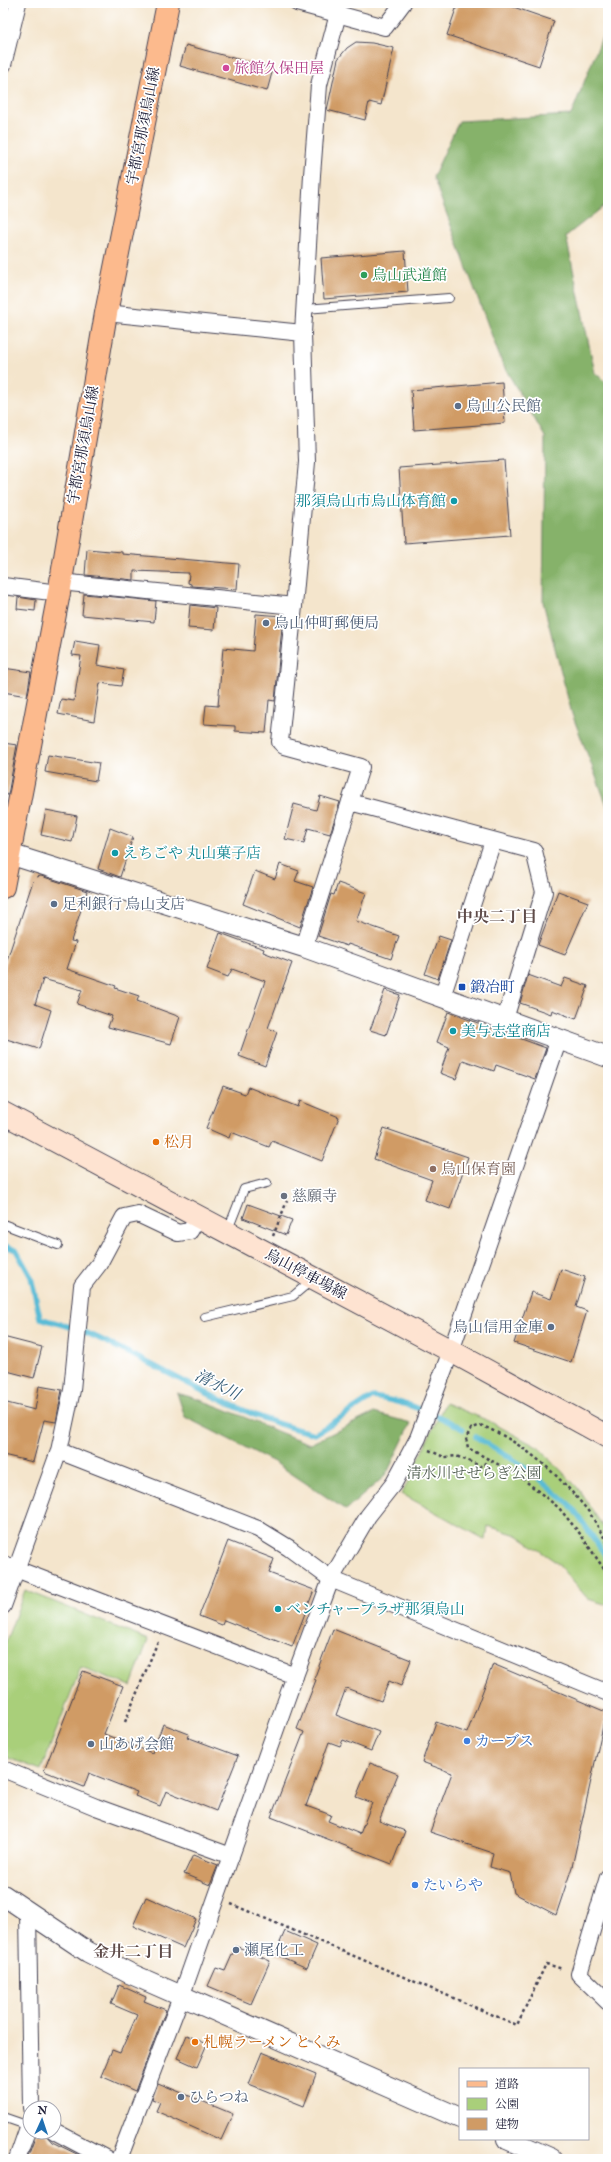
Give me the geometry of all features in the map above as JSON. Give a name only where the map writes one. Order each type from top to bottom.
[{"type":"main road","name":"宇都宮那須烏山線","points":[[3,887],[7,852],[59,587],[106,313],[168,3]]},
{"type":"main road","name":"烏山停車場線","points":[[3,1113],[451,1350],[608,1437]]},
{"type":"street","points":[[3,65],[18,3]]},
{"type":"street","points":[[297,3],[385,27],[403,3]]},
{"type":"street","points":[[304,947],[361,767],[284,746],[280,742],[308,462],[303,333],[319,85],[338,14]]},
{"type":"street","points":[[106,313],[303,333]]},
{"type":"street","points":[[3,586],[59,587],[294,606]]},
{"type":"street","points":[[350,802],[534,851],[544,892],[505,1019]]},
{"type":"street","points":[[442,996],[493,841]]},
{"type":"street","points":[[7,852],[304,947],[608,1057]]},
{"type":"street","points":[[118,2159],[181,1997],[294,1676],[331,1579],[368,1516],[394,1483],[415,1444],[425,1421],[559,1039]]},
{"type":"street","points":[[3,1606],[9,1566],[58,1451],[72,1390],[82,1286],[99,1264],[124,1217],[138,1214],[178,1233],[190,1231],[198,1217]]},
{"type":"street","points":[[58,1451],[258,1529],[289,1548],[331,1579],[608,1693]]},
{"type":"street","points":[[9,1566],[294,1676]]},
{"type":"street","points":[[3,1769],[96,1807],[231,1856]]},
{"type":"street","points":[[608,1877],[579,1974],[608,2002]]},
{"type":"street","points":[[3,1895],[88,1952],[129,1974],[459,2118]]},
{"type":"street","points":[[28,1912],[31,2100]]},
{"type":"street","points":[[62,2135],[107,2159]]},
{"type":"street","points":[[17,2159],[24,2140]]},
{"type":"street","points":[[508,2140],[552,2159]]},
{"type":"lane","points":[[305,308],[449,298]]},
{"type":"lane","points":[[226,1232],[244,1189],[267,1183]]},
{"type":"lane","points":[[3,1224],[58,1245]]},
{"type":"lane","points":[[205,1317],[294,1296],[313,1278]]},
{"type":"lane","points":[[3,2117],[22,2122]]},
{"type":"path","points":[[266,1253],[287,1201]]},
{"type":"path","points":[[608,1543],[585,1507],[531,1453],[496,1431],[480,1425],[471,1429],[466,1438],[468,1448],[518,1475],[559,1508],[581,1535],[608,1575]]},
{"type":"path","points":[[415,1444],[444,1457],[456,1456],[483,1467],[487,1459]]},
{"type":"path","points":[[125,1722],[159,1639]]},
{"type":"path","points":[[216,1898],[517,2024],[546,1964],[579,1974]]},
{"type":"green space","points":[[608,22],[608,203],[566,236],[595,373],[608,384],[608,808],[572,714],[543,602],[545,437],[502,363],[433,177],[459,121],[571,115]]},
{"type":"green space","points":[[177,1393],[227,1410],[310,1444],[374,1413],[411,1423],[386,1475],[346,1510],[274,1462],[185,1417]]},
{"type":"green space","name":"清水川せせらぎ公園","points":[[445,1403],[489,1421],[539,1448],[577,1487],[608,1534],[608,1605],[588,1599],[556,1562],[517,1535],[488,1526],[486,1540],[402,1494]]},
{"type":"green space","points":[[25,1590],[148,1640],[131,1686],[81,1667],[41,1770],[3,1756],[3,1649]]},
{"type":"building","points":[[458,3],[502,3],[554,21],[539,66],[447,35]]},
{"type":"building","points":[[356,42],[372,43],[394,48],[381,105],[369,102],[365,120],[327,110],[338,59],[347,48]]},
{"type":"building","name":"旅館久保田屋","points":[[186,45],[273,69],[267,91],[180,66]]},
{"type":"building","name":"烏山武道館","points":[[405,251],[408,292],[324,299],[321,258]]},
{"type":"building","name":"烏山公民館","points":[[502,382],[505,423],[414,430],[411,390]]},
{"type":"building","name":"那須烏山市烏山体育館","points":[[504,460],[510,535],[404,543],[399,468]]},
{"type":"building","points":[[87,549],[122,552],[122,554],[239,564],[237,589],[191,586],[191,584],[188,583],[189,573],[134,571],[134,580],[85,575]]},
{"type":"building","points":[[84,594],[156,601],[154,622],[82,615]]},
{"type":"building","points":[[18,597],[36,600],[35,611],[17,609]]},
{"type":"building","points":[[190,605],[216,608],[214,630],[188,628]]},
{"type":"building","points":[[256,614],[283,616],[275,701],[269,700],[266,733],[235,731],[235,726],[204,724],[206,705],[218,706],[223,648],[253,651]]},
{"type":"building","points":[[75,641],[100,645],[97,665],[124,670],[121,686],[100,683],[94,721],[58,714],[61,699],[74,701],[81,656],[72,655]]},
{"type":"building","points":[[3,668],[31,672],[27,696],[3,692]]},
{"type":"building","points":[[3,743],[17,745],[8,795],[3,794]]},
{"type":"building","points":[[48,755],[99,763],[96,781],[45,772]]},
{"type":"building","points":[[320,796],[340,802],[330,834],[308,828],[304,843],[285,839],[294,804],[316,810]]},
{"type":"building","points":[[46,810],[77,816],[72,842],[41,835]]},
{"type":"building","name":"えちごや 丸山菓子店","points":[[110,828],[133,837],[120,877],[98,869]]},
{"type":"building","points":[[280,864],[299,871],[295,881],[313,887],[300,927],[243,904],[255,871],[275,879]]},
{"type":"building","points":[[41,876],[87,891],[71,941],[76,942],[67,969],[116,986],[115,988],[139,996],[137,1001],[180,1017],[171,1044],[108,1027],[112,1016],[77,1004],[82,990],[43,979],[35,1004],[51,1010],[39,1049],[3,1038],[3,972],[33,881],[37,877]]},
{"type":"building","points":[[338,883],[366,893],[356,921],[399,936],[391,959],[348,944],[347,946],[318,936],[331,894],[334,895]]},
{"type":"building","points":[[558,891],[588,902],[565,955],[538,945]]},
{"type":"building","points":[[220,933],[264,949],[263,952],[292,963],[268,1028],[277,1032],[265,1066],[239,1056],[265,981],[232,969],[228,977],[207,969]]},
{"type":"building","points":[[439,936],[451,940],[438,979],[425,974]]},
{"type":"building","points":[[528,975],[561,987],[565,978],[588,986],[576,1019],[552,1010],[551,1014],[520,1003]]},
{"type":"building","points":[[385,990],[400,995],[386,1035],[370,1030]]},
{"type":"building","points":[[448,1012],[546,1048],[535,1079],[496,1065],[494,1071],[463,1060],[456,1079],[440,1073],[449,1047],[437,1042]]},
{"type":"building","points":[[223,1086],[245,1094],[248,1087],[298,1107],[300,1101],[339,1117],[322,1161],[272,1141],[269,1147],[231,1132],[229,1138],[206,1128]]},
{"type":"building","name":"烏山保育園","points":[[384,1128],[468,1157],[450,1209],[425,1200],[432,1180],[374,1159]]},
{"type":"building","points":[[248,1204],[292,1220],[286,1235],[243,1218]]},
{"type":"building","name":"烏山信用金庫","points":[[561,1269],[585,1277],[576,1307],[587,1311],[571,1362],[514,1343],[531,1292],[551,1299]]},
{"type":"building","points":[[3,1337],[42,1347],[34,1378],[3,1370]]},
{"type":"building","points":[[39,1386],[62,1390],[56,1422],[44,1420],[33,1462],[3,1455],[3,1402],[35,1410]]},
{"type":"building","points":[[228,1541],[274,1559],[269,1573],[314,1590],[292,1647],[224,1620],[222,1625],[199,1616]]},
{"type":"building","points":[[333,1629],[411,1660],[401,1686],[389,1681],[381,1701],[346,1688],[336,1715],[379,1732],[371,1751],[343,1740],[340,1746],[329,1742],[306,1806],[331,1815],[328,1821],[360,1834],[372,1803],[356,1797],[370,1763],[398,1774],[379,1821],[405,1831],[392,1864],[271,1817],[304,1732],[297,1729],[316,1680],[314,1679]]},
{"type":"building","points":[[493,1664],[606,1712],[572,1867],[556,1915],[514,1893],[510,1873],[490,1867],[493,1853],[430,1832],[452,1773],[422,1762],[436,1722],[467,1733]]},
{"type":"building","name":"山あげ会館","points":[[83,1671],[123,1686],[104,1734],[152,1753],[163,1724],[189,1734],[187,1737],[238,1756],[216,1811],[166,1791],[160,1806],[135,1796],[137,1792],[89,1773],[84,1787],[44,1771]]},
{"type":"building","points":[[193,1855],[218,1865],[210,1885],[184,1874]]},
{"type":"building","points":[[146,1897],[196,1919],[183,1948],[133,1926]]},
{"type":"building","points":[[285,1931],[317,1945],[307,1968],[275,1954]]},
{"type":"building","points":[[236,1946],[270,1961],[251,2004],[208,1986],[216,1968],[225,1971]]},
{"type":"building","points":[[119,1985],[146,1997],[144,2001],[166,2010],[135,2091],[101,2076],[112,2050],[120,2053],[137,2015],[111,2004]]},
{"type":"building","points":[[187,2035],[207,2044],[197,2067],[177,2058]]},
{"type":"building","points":[[262,2052],[316,2074],[304,2106],[249,2084]]},
{"type":"building","points":[[158,2083],[233,2114],[221,2140],[156,2111],[160,2102],[152,2099]]},
{"type":"building","points":[[34,2140],[50,2140],[87,2159],[27,2159]]},
{"type":"waterway","name":"清水川","points":[[3,1245],[16,1250],[31,1277],[40,1318],[89,1334],[200,1390],[256,1415],[285,1426],[315,1434],[373,1397],[420,1409],[463,1429]]},
{"type":"waterway","name":"清水川","points":[[476,1437],[527,1468],[572,1507],[608,1559]]},
{"type":"place","name":"旅館久保田屋","points":[[226,68]]},
{"type":"place","name":"烏山武道館","points":[[364,275]]},
{"type":"place","name":"烏山公民館","points":[[458,406]]},
{"type":"place","name":"那須烏山市烏山体育館","points":[[454,501]]},
{"type":"place","name":"烏山仲町郵便局","points":[[266,623]]},
{"type":"place","name":"えちごや 丸山菓子店","points":[[115,853]]},
{"type":"place","name":"足利銀行 烏山支店","points":[[54,904]]},
{"type":"place","name":"鍛冶町","points":[[462,987]]},
{"type":"place","name":"美与志堂商店","points":[[453,1031]]},
{"type":"place","name":"松月","points":[[156,1142]]},
{"type":"place","name":"烏山保育園","points":[[433,1169]]},
{"type":"place","name":"慈願寺","points":[[284,1196]]},
{"type":"place","name":"烏山信用金庫","points":[[551,1327]]},
{"type":"place","name":"ベンチャープラザ那須烏山","points":[[278,1609]]},
{"type":"place","name":"カーブス","points":[[467,1741]]},
{"type":"place","name":"山あげ会館","points":[[91,1744]]},
{"type":"place","name":"たいらや","points":[[415,1885]]},
{"type":"place","name":"瀬尾化工","points":[[236,1950]]},
{"type":"place","name":"札幌ラーメン とくみ","points":[[195,2042]]},
{"type":"place","name":"ひらつね","points":[[181,2097]]},
{"type":"district","name":"中央二丁目","points":[[497,916]]},
{"type":"district","name":"金井二丁目","points":[[133,1951]]}]
